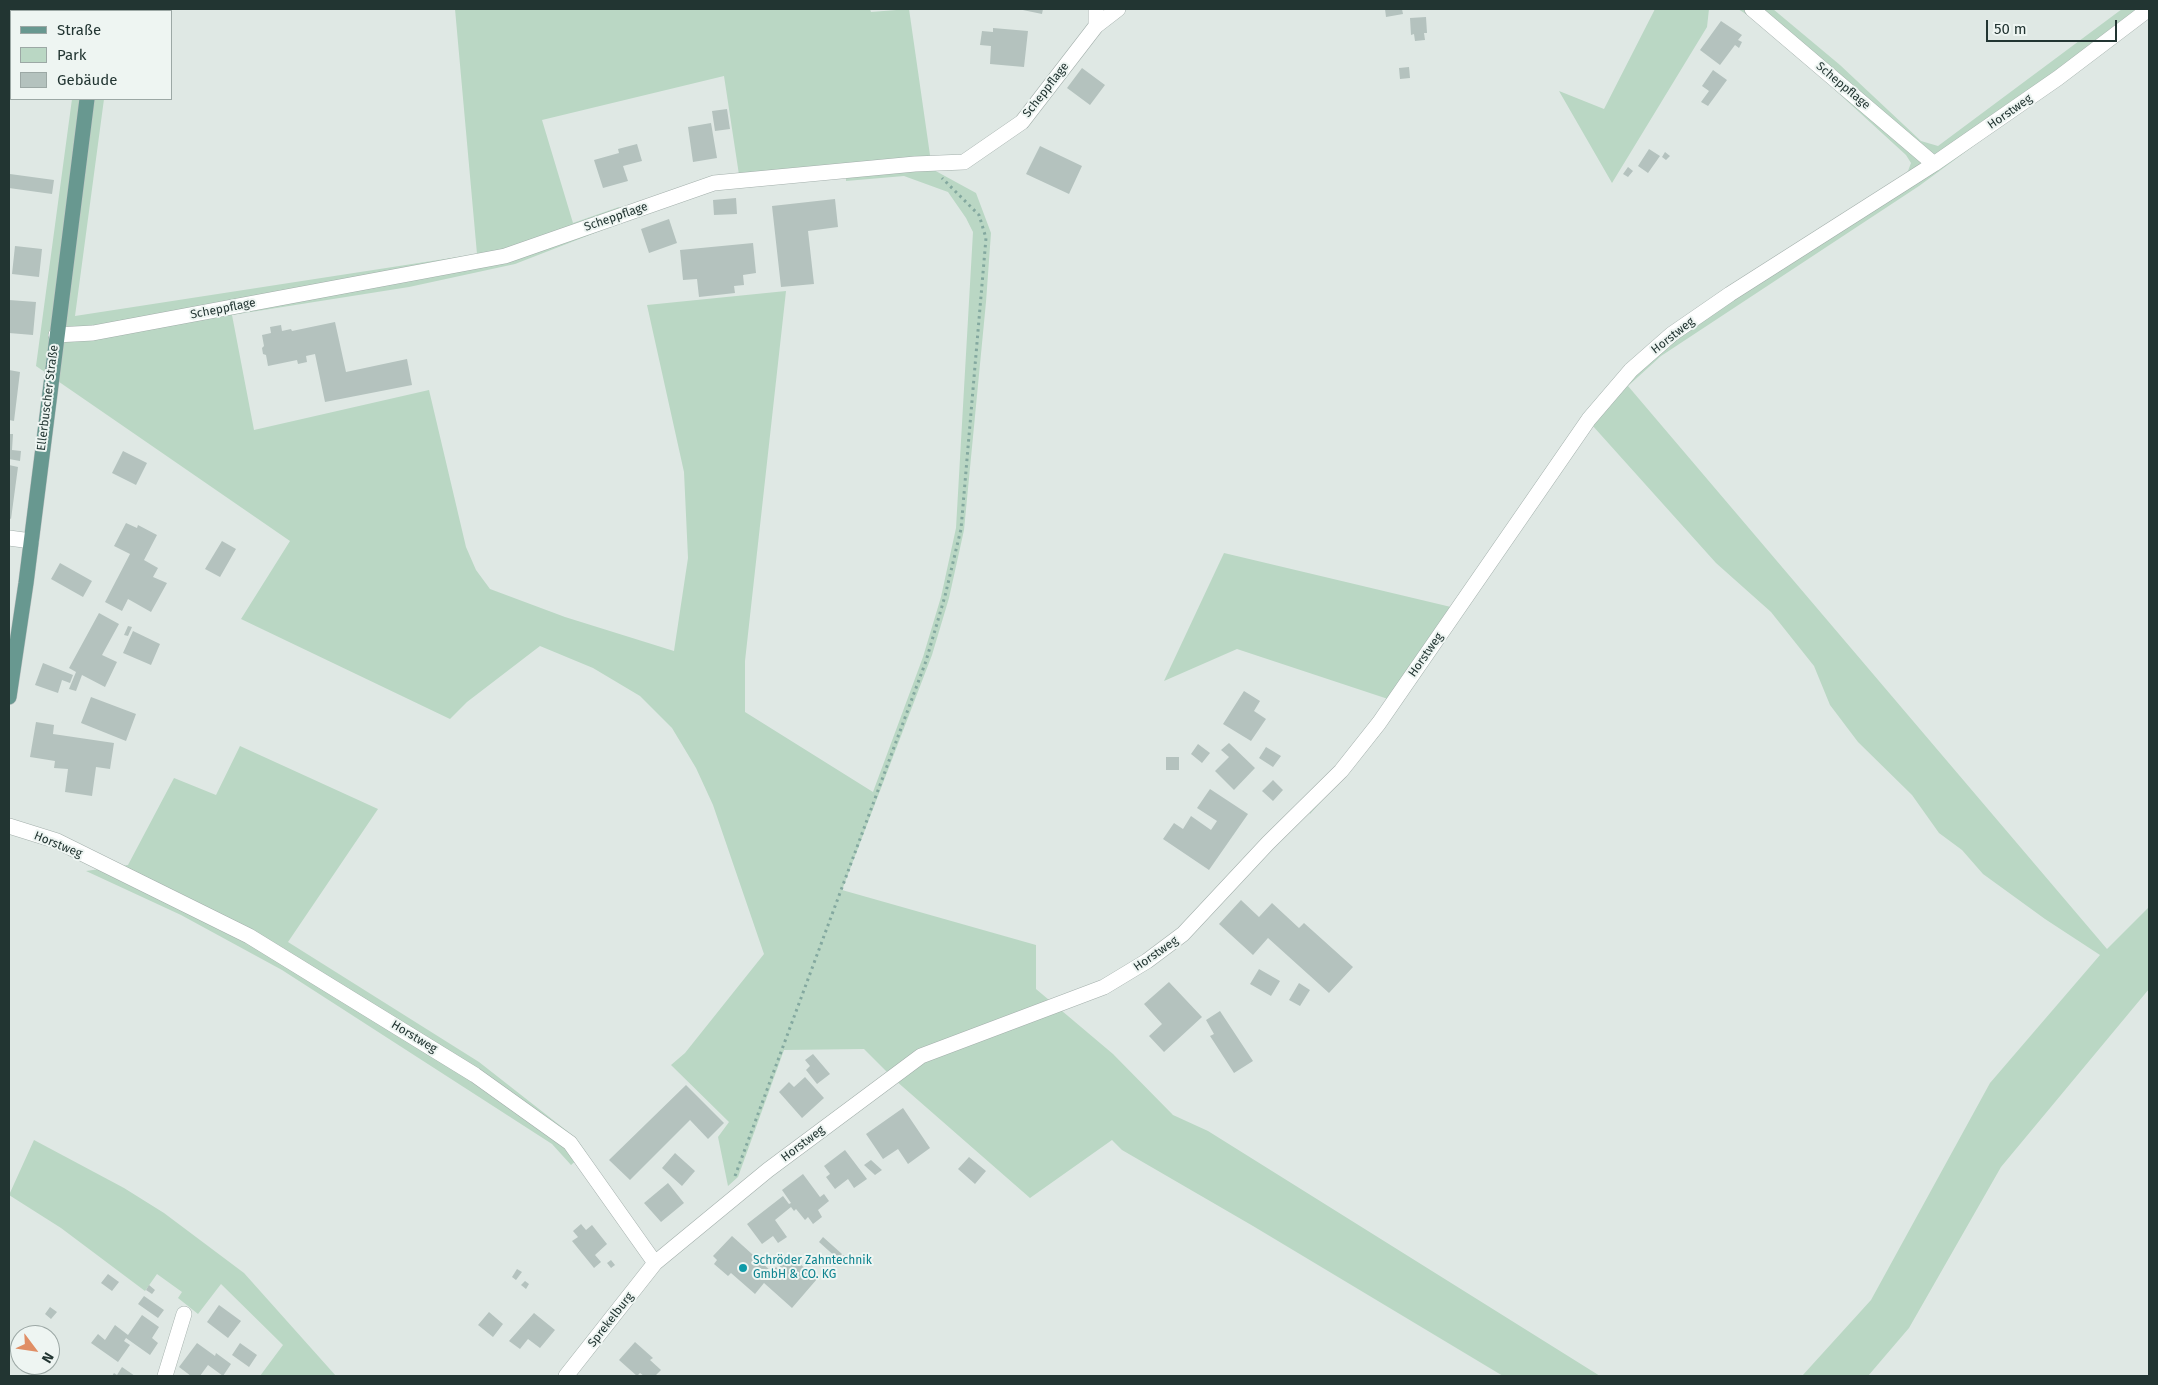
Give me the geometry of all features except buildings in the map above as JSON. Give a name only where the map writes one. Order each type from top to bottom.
[{"type":"main road","name":"Ellerbuscher Straße","points":[[9,697],[31,541],[87,100]]},
{"type":"street","points":[[1096,9],[1096,26]]},
{"type":"street","name":"Scheppflage","points":[[56,334],[94,333],[505,256],[714,183],[915,164],[964,162],[1022,122],[1096,26],[1118,9]]},
{"type":"street","name":"Scheppflage","points":[[1752,9],[1934,164]]},
{"type":"street","name":"Horstweg","points":[[9,826],[57,841],[248,936],[475,1075],[570,1143],[655,1263],[768,1170],[921,1056],[1104,988],[1148,961],[1184,934],[1268,843],[1352,757],[1384,714],[1589,419],[1631,370],[1672,334],[1723,299],[1934,164],[2058,78],[2149,9]]},
{"type":"street","points":[[9,538],[31,541]]},
{"type":"street","name":"Sprekelburg","points":[[566,1376],[655,1263]]},
{"type":"street","points":[[165,1376],[184,1314]]},
{"type":"path","points":[[735,1176],[926,661],[945,596],[961,529],[986,238],[979,215],[940,176]]},
{"type":"green space","points":[[455,9],[870,9],[871,12],[909,9],[932,169],[976,193],[991,233],[986,302],[964,530],[949,598],[932,655],[842,890],[1036,945],[1036,989],[1113,1054],[1173,1115],[1208,1131],[1600,1376],[1503,1376],[1122,1150],[1112,1140],[1030,1198],[895,1080],[864,1049],[784,1050],[738,1177],[728,1186],[718,1137],[729,1122],[671,1065],[685,1053],[764,954],[713,805],[696,768],[672,728],[640,696],[593,668],[540,646],[467,702],[450,719],[241,619],[290,541],[36,366],[72,100],[104,100],[75,316],[477,254]],"holes":[[[724,76],[741,188],[846,172],[846,181],[904,176],[948,192],[973,232],[956,528],[941,597],[923,657],[873,792],[745,712],[745,661],[786,291],[647,305],[684,472],[688,558],[674,651],[565,617],[490,589],[476,570],[466,547],[429,390],[254,430],[232,315],[409,287],[515,264],[623,222],[619,207],[573,223],[542,120]]]},
{"type":"green space","points":[[1655,9],[1709,9],[1707,27],[1612,183],[1559,91],[1604,109]]},
{"type":"green space","points":[[1738,9],[1773,9],[1840,65],[1921,141],[1938,146],[2122,9],[2149,9],[2149,17],[1919,186],[1661,356],[1628,386],[2107,949],[2149,907],[2149,989],[2001,1167],[1909,1328],[1868,1376],[1802,1376],[1871,1300],[1990,1083],[2100,955],[2045,919],[1983,874],[1962,850],[1939,833],[1912,795],[1858,742],[1830,705],[1814,666],[1771,612],[1716,563],[1592,425],[1378,737],[1310,814],[1306,799],[1336,767],[1388,699],[1237,649],[1164,681],[1224,553],[1451,607],[1584,413],[1629,363],[1901,180],[1911,163],[1906,155],[1765,26]]},
{"type":"green space","points":[[240,746],[378,809],[288,942],[479,1062],[576,1138],[586,1152],[571,1165],[552,1144],[282,970],[181,915],[86,871],[128,865],[174,778],[216,795]]},
{"type":"green space","points":[[34,1140],[124,1188],[164,1213],[244,1273],[336,1376],[260,1376],[283,1345],[221,1284],[198,1314],[178,1298],[182,1292],[157,1274],[145,1291],[61,1228],[9,1195]]},
{"type":"place","name":"Schröder Zahntechnik GmbH & CO. KG","points":[[743,1268]]}]
